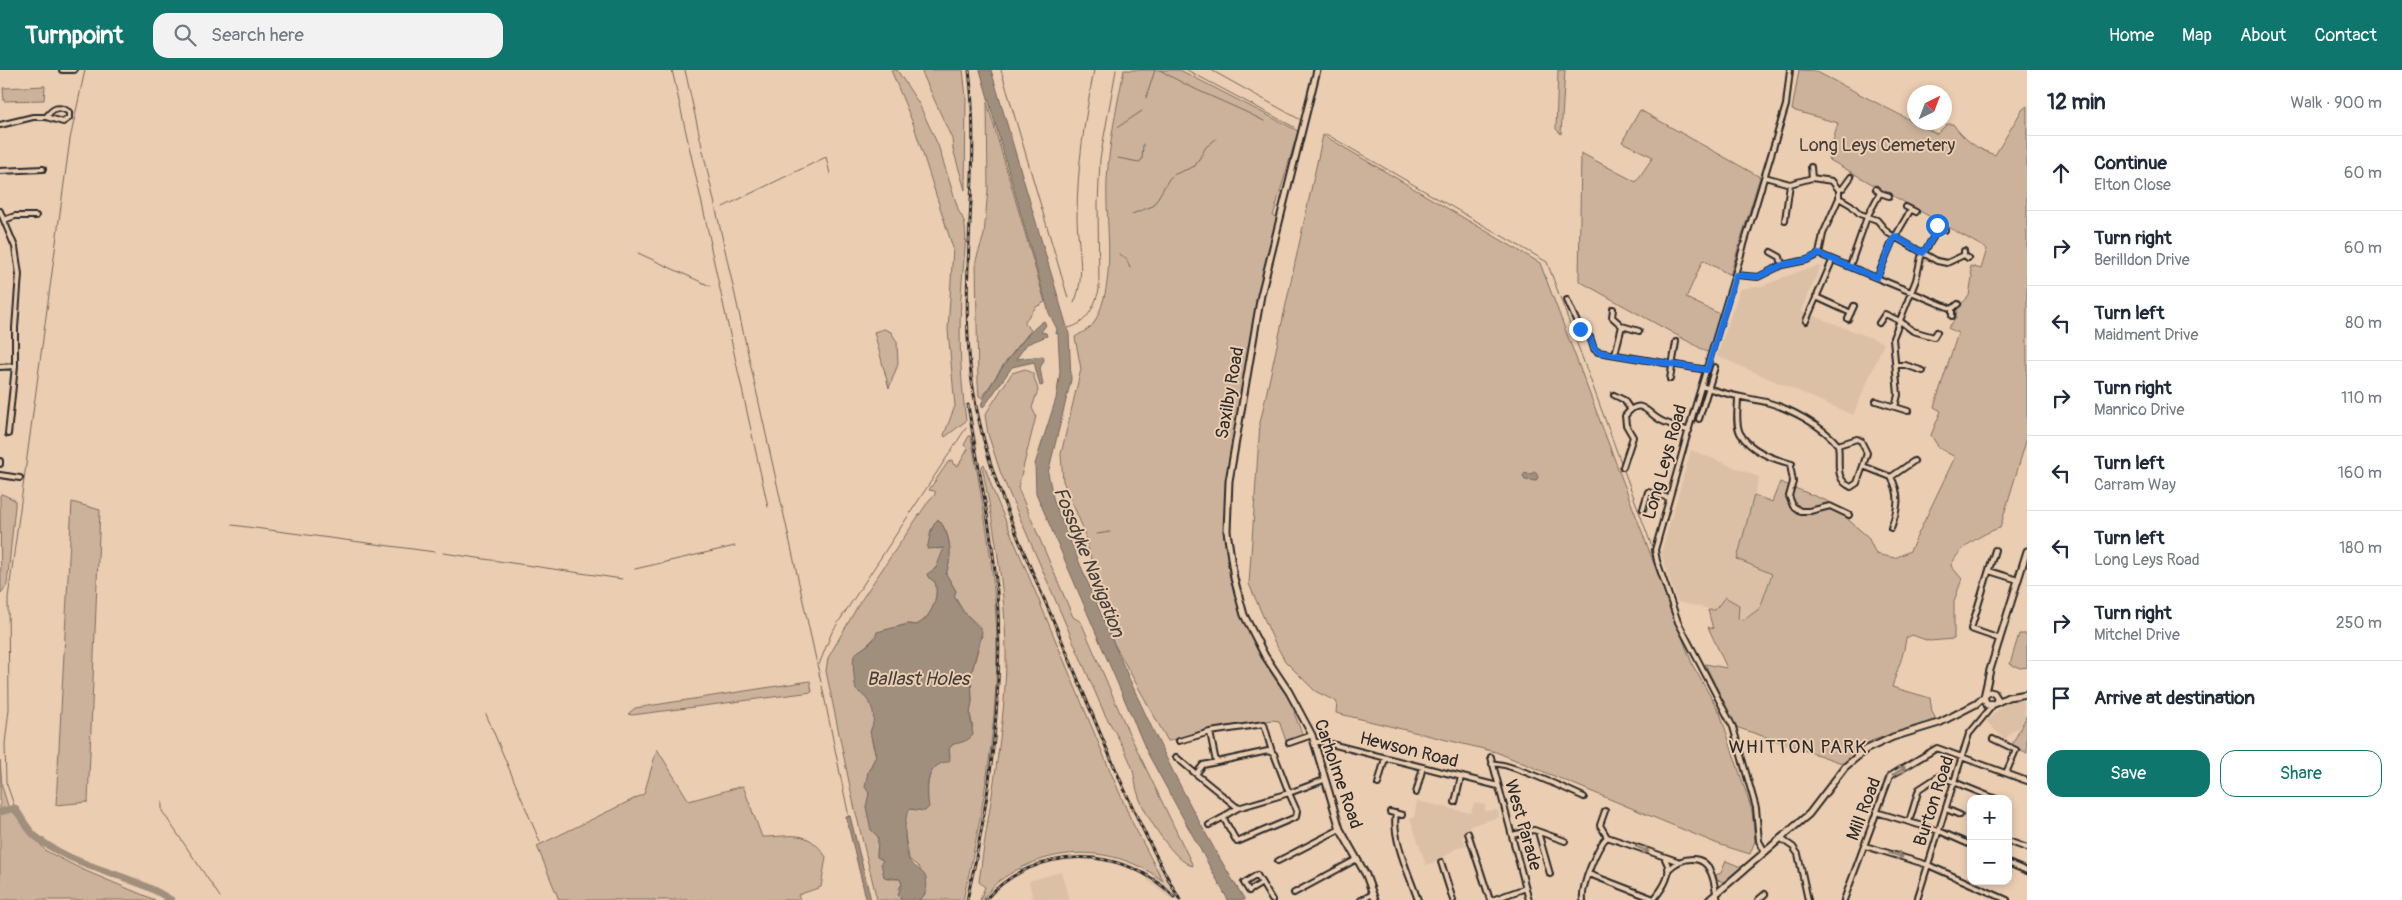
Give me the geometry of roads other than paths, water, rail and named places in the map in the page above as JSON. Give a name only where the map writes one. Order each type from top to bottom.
[{"type":"main road","name":"Saxilby Road","points":[[1300,711],[1265,656],[1244,615],[1232,564],[1227,507],[1230,471],[1265,274],[1317,70]]},
{"type":"main road","points":[[1990,704],[1985,695],[1990,672],[2027,551]]},
{"type":"main road","points":[[1988,683],[1995,694]]},
{"type":"main road","points":[[1709,900],[1717,897],[1722,889],[1809,814],[1845,768],[1865,750],[1893,737],[1939,723],[1976,704],[1990,692],[2008,697]]},
{"type":"main road","points":[[1990,704],[1995,694]]},
{"type":"main road","points":[[1976,704],[1990,704],[2008,697],[2027,694]]},
{"type":"main road","name":"Carholme Road","points":[[1300,711],[1312,735],[1340,828],[1357,859],[1374,897]]},
{"type":"street","points":[[62,70],[74,70]]},
{"type":"street","name":"Long Leys Road","points":[[1764,852],[1759,841],[1757,809],[1734,727],[1682,632],[1657,561],[1657,540],[1786,105],[1790,70]]},
{"type":"street","points":[[0,125],[24,118],[46,117],[63,122],[67,120],[69,114],[67,111],[55,108],[46,117]]},
{"type":"street","points":[[1811,167],[1812,178]]},
{"type":"street","points":[[0,171],[42,169]]},
{"type":"street","points":[[1765,177],[1790,184],[1812,178],[1832,181],[1839,190]]},
{"type":"street","points":[[1819,254],[1823,234],[1838,198],[1839,190],[1851,177]]},
{"type":"street","points":[[1785,220],[1790,184]]},
{"type":"street","points":[[1876,189],[1880,193],[1889,196]]},
{"type":"street","points":[[1850,266],[1868,217],[1880,193]]},
{"type":"street","points":[[1838,198],[1876,220],[1884,229],[1895,236],[1942,263],[1951,262],[1966,255]]},
{"type":"street","points":[[1906,207],[1910,211],[1916,212]]},
{"type":"street","points":[[0,210],[15,248],[20,274],[15,328],[15,366],[8,434]]},
{"type":"street","points":[[1877,278],[1895,236],[1910,211]]},
{"type":"street","points":[[4,220],[16,216],[36,216]]},
{"type":"street","points":[[1936,224],[1939,228],[1945,230]]},
{"type":"street","points":[[1895,407],[1898,395],[1893,338],[1912,292],[1923,253],[1939,228]]},
{"type":"street","points":[[1771,252],[1780,258],[1782,265]]},
{"type":"street","points":[[1736,275],[1758,277],[1782,265],[1807,260],[1819,254]]},
{"type":"street","points":[[1819,254],[1832,261],[1850,266],[1952,309]]},
{"type":"street","points":[[1806,320],[1832,261]]},
{"type":"street","points":[[1816,297],[1851,313]]},
{"type":"street","points":[[1567,300],[1580,329],[1590,338],[1598,352],[1707,370]]},
{"type":"street","points":[[1952,309],[1958,304]]},
{"type":"street","points":[[1848,319],[1854,306]]},
{"type":"street","points":[[1612,309],[1612,317],[1622,326],[1639,331]]},
{"type":"street","points":[[1952,309],[1952,316]]},
{"type":"street","points":[[1879,323],[1885,314],[1900,321],[1912,331],[1934,337],[1937,332]]},
{"type":"street","points":[[1615,354],[1622,326]]},
{"type":"street","points":[[1670,379],[1674,364],[1676,342]]},
{"type":"street","points":[[1896,365],[1905,365],[1923,371]]},
{"type":"street","points":[[0,367],[15,366]]},
{"type":"street","points":[[1699,418],[1715,367]]},
{"type":"street","points":[[1702,386],[1738,398],[1767,402],[1814,423],[1838,445],[1840,454],[1839,476],[1851,487],[1857,483],[1867,453],[1861,441],[1857,439],[1838,445]]},
{"type":"street","points":[[1614,395],[1622,398],[1630,409]]},
{"type":"street","points":[[1738,398],[1740,432],[1747,442],[1761,453],[1792,464],[1793,482],[1789,501],[1793,506],[1800,510],[1810,511],[1830,506],[1849,515]]},
{"type":"street","points":[[1876,401],[1908,411]]},
{"type":"street","points":[[1624,467],[1633,437],[1626,425],[1625,416],[1630,409],[1637,406],[1646,408],[1660,421],[1689,431]]},
{"type":"street","points":[[9,426],[16,427]]},
{"type":"street","points":[[1891,477],[1914,461]]},
{"type":"street","points":[[1864,466],[1891,477],[1898,498],[1896,515],[1891,528]]},
{"type":"street","points":[[0,475],[20,478]]},
{"type":"street","points":[[1643,509],[1648,492],[1669,498]]},
{"type":"street","points":[[1995,550],[1971,629],[2000,639]]},
{"type":"street","points":[[1989,571],[2018,580]]},
{"type":"street","name":"Burton Road","points":[[1918,900],[1962,756],[1972,729],[1986,715],[1990,704]]},
{"type":"street","points":[[1179,741],[1210,732],[1262,723],[1265,726],[1272,752],[1298,814],[1296,817],[1237,842],[1224,817]]},
{"type":"street","points":[[1210,732],[1216,762]]},
{"type":"street","points":[[1289,743],[1312,735]]},
{"type":"street","points":[[1993,739],[2016,750],[2006,773]]},
{"type":"street","name":"Hewson Road","points":[[1314,742],[1323,742],[1498,786]]},
{"type":"street","name":"Mill Road","points":[[1844,900],[1876,812],[1893,774],[1934,749],[1962,756],[2027,782]]},
{"type":"street","points":[[1196,774],[1203,765],[1272,752]]},
{"type":"street","points":[[1176,757],[1238,808]]},
{"type":"street","points":[[1378,784],[1385,758]]},
{"type":"street","name":"West Parade","points":[[1491,758],[1529,900]]},
{"type":"street","points":[[1492,764],[1511,767],[1584,796]]},
{"type":"street","points":[[1416,793],[1423,767]]},
{"type":"street","points":[[1909,822],[1919,789],[1939,776],[1955,780],[1987,795]]},
{"type":"street","points":[[1455,802],[1461,777]]},
{"type":"street","points":[[1209,824],[1238,808],[1324,780]]},
{"type":"street","points":[[1946,809],[1960,815]]},
{"type":"street","points":[[1606,811],[1600,825],[1607,837],[1665,858],[1677,861],[1692,858],[1706,864],[1711,872],[1717,897]]},
{"type":"street","points":[[1390,812],[1402,815]]},
{"type":"street","points":[[1876,812],[1939,831],[1967,843]]},
{"type":"street","points":[[1396,814],[1394,822],[1397,835],[1418,900]]},
{"type":"street","points":[[1278,861],[1340,828]]},
{"type":"street","points":[[1512,835],[1530,830],[1565,841]]},
{"type":"street","points":[[1538,832],[1550,874]]},
{"type":"street","points":[[1468,833],[1491,900],[1526,888]]},
{"type":"street","points":[[1583,900],[1582,893],[1596,852],[1607,837]]},
{"type":"street","points":[[1780,838],[1793,847],[1798,854],[1808,900]]},
{"type":"street","points":[[2012,842],[2027,848]]},
{"type":"street","points":[[1865,846],[1928,865],[2006,900]]},
{"type":"street","points":[[1665,858],[1669,869]]},
{"type":"street","points":[[1294,893],[1357,859]]},
{"type":"street","points":[[1590,874],[1654,899],[1665,884],[1669,869],[1677,861]]},
{"type":"street","points":[[1441,862],[1453,900]]},
{"type":"street","points":[[2012,865],[2027,871]]},
{"type":"street","points":[[1262,883],[1249,891],[1244,883],[1257,876],[1262,883],[1272,900]]},
{"type":"street","points":[[1714,886],[1722,889]]},
{"type":"street","points":[[1758,900],[1765,894]]},
{"type":"street","points":[[1361,900],[1374,897]]},
{"type":"water","points":[[980,70],[991,70],[1069,334],[1071,380],[1048,473],[1054,502],[1141,705],[1216,853],[1245,900],[1228,900],[1147,752],[1036,493],[1035,464],[1056,399],[1060,372],[1058,333],[1056,334],[1057,329],[1049,313]]},
{"type":"water","points":[[1044,321],[1046,325],[1041,332],[1046,333],[1047,336],[1027,344],[1016,359],[1043,356],[1044,360],[1040,368],[1043,385],[1040,386],[1034,362],[1012,367],[983,407],[981,405],[985,396],[1000,371],[1019,345]]},
{"type":"water","points":[[1535,471],[1538,477],[1536,481],[1525,480],[1523,476],[1525,473],[1531,474]]},
{"type":"water","name":"Ballast Holes","points":[[938,519],[946,532],[950,545],[950,560],[946,574],[956,591],[954,596],[963,611],[982,631],[971,675],[972,701],[970,714],[973,735],[969,739],[953,744],[949,749],[950,760],[940,764],[931,772],[928,784],[929,807],[925,811],[910,809],[907,813],[905,842],[909,860],[926,877],[927,886],[925,894],[921,899],[902,900],[898,895],[902,884],[900,879],[884,877],[881,863],[883,860],[877,857],[878,837],[871,830],[866,807],[869,793],[865,787],[868,772],[876,756],[870,732],[873,714],[870,703],[856,690],[853,661],[855,654],[871,642],[877,632],[908,624],[916,625],[926,618],[933,607],[936,594],[935,582],[927,574],[936,568],[944,548],[927,549],[932,529]]},
{"type":"water","points":[[850,816],[871,900],[866,898],[846,817]]},
{"type":"waterway","points":[[15,808],[6,782],[5,744],[9,709],[8,598],[70,139],[85,70]]},
{"type":"waterway","points":[[672,70],[711,244]]},
{"type":"waterway","points":[[685,70],[821,682]]},
{"type":"waterway","points":[[1001,70],[1068,298]]},
{"type":"waterway","points":[[1074,303],[1078,292],[1081,271],[1077,227],[1078,179],[1094,70]]},
{"type":"waterway","points":[[1068,328],[1075,326],[1085,319],[1095,303],[1099,290],[1098,204],[1100,159],[1116,70]]},
{"type":"waterway","points":[[1146,98],[1155,70]]},
{"type":"waterway","points":[[1160,70],[1185,84],[1264,121]]},
{"type":"waterway","points":[[1187,70],[1294,127]]},
{"type":"waterway","points":[[1211,70],[1299,119]]},
{"type":"waterway","points":[[1118,127],[1142,111]]},
{"type":"waterway","points":[[1326,134],[1547,262],[1651,544]]},
{"type":"waterway","points":[[1132,214],[1153,206],[1169,179],[1173,175],[1195,166],[1206,147],[1216,139]]},
{"type":"waterway","points":[[1118,158],[1139,162],[1142,160],[1143,144]]},
{"type":"waterway","points":[[723,207],[826,157],[830,174]]},
{"type":"waterway","points":[[710,244],[768,507]]},
{"type":"waterway","points":[[638,253],[710,286]]},
{"type":"waterway","points":[[1119,254],[1126,258],[1130,268]]},
{"type":"waterway","points":[[818,667],[832,632],[966,428]]},
{"type":"waterway","points":[[232,525],[435,552]]},
{"type":"waterway","name":"Fossdyke Navigation","points":[[1097,534],[1110,532]]},
{"type":"waterway","points":[[635,569],[735,546]]},
{"type":"waterway","points":[[443,553],[622,579]]},
{"type":"waterway","points":[[822,686],[849,817]]},
{"type":"waterway","points":[[486,714],[540,842]]},
{"type":"waterway","points":[[162,801],[162,811],[220,897]]},
{"type":"waterway","points":[[0,812],[15,808],[32,833],[51,847],[67,856],[138,883],[171,900]]},
{"type":"railway","points":[[969,70],[973,144],[967,290],[968,327],[975,401],[983,436],[1005,506],[1103,740],[1147,837],[1180,900]]},
{"type":"railway","points":[[967,900],[982,824],[993,747],[997,708],[999,631],[992,545],[968,405]]},
{"type":"railway","points":[[985,900],[1005,882],[1028,868],[1053,860],[1079,858],[1105,860],[1130,867],[1154,880],[1174,897]]},
{"type":"district","name":"WHITTON PARK","points":[[1798,747]]},
{"type":"park label","name":"Long Leys Cemetery","points":[[1877,145]]}]
